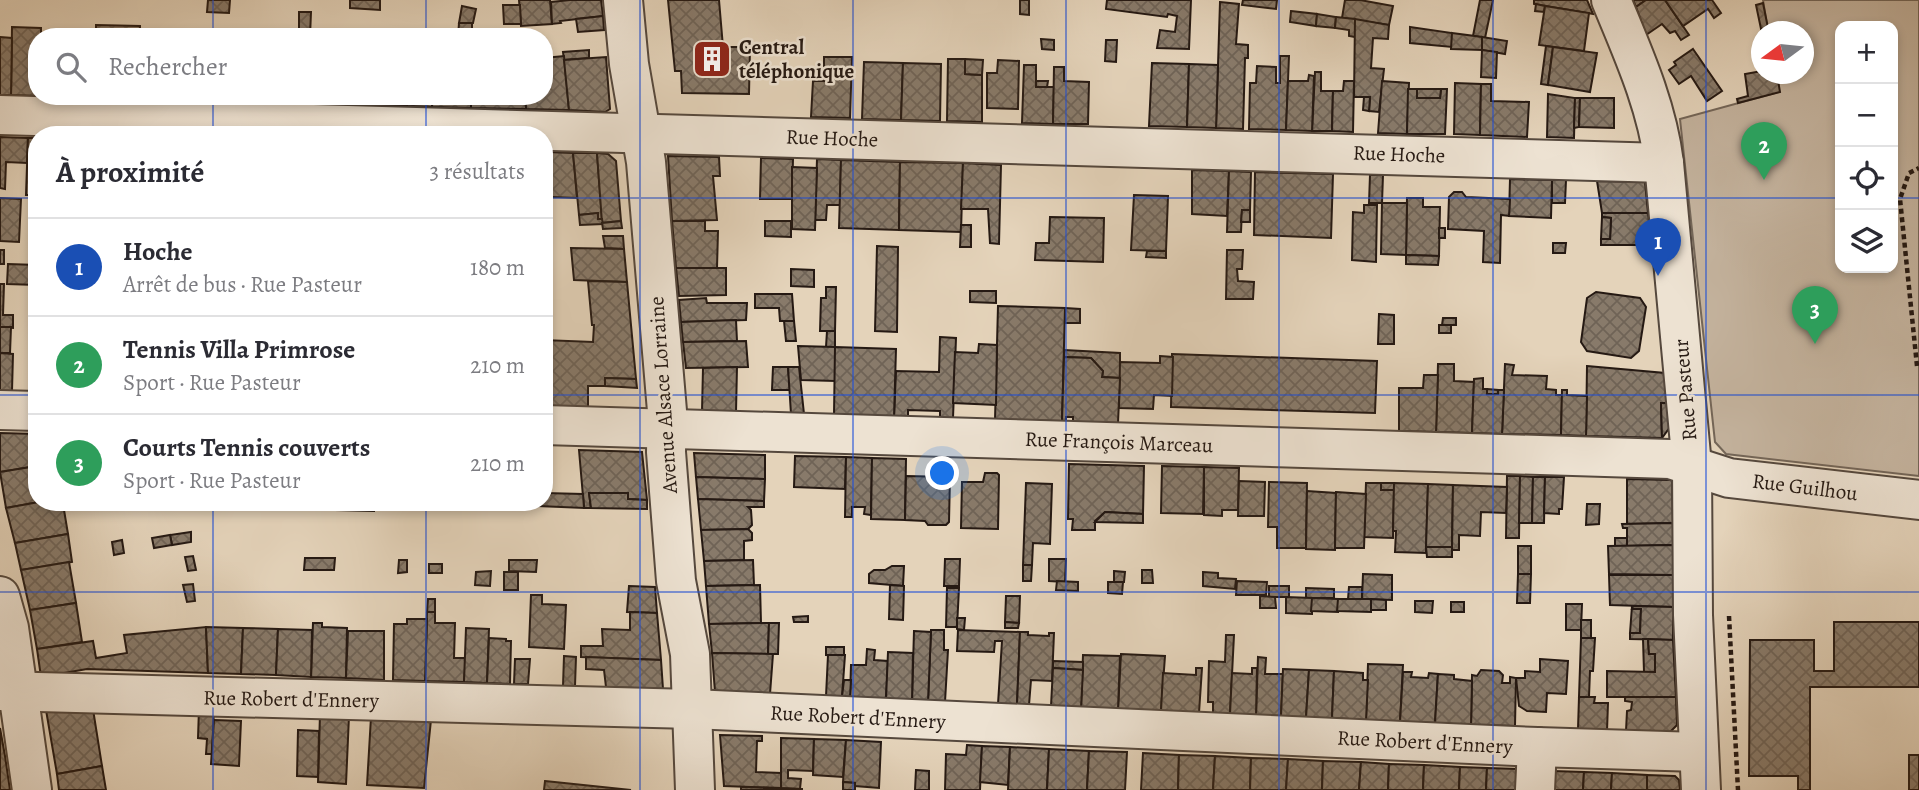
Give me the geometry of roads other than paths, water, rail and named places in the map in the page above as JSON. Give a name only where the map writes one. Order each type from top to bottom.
[{"type":"street","name":"Avenue Alsace Lorraine","points":[[623,0],[629,64],[646,162],[667,411],[666,452],[676,581],[690,654],[695,790]]},
{"type":"street","name":"Rue Pasteur","points":[[1611,0],[1640,70],[1660,133],[1664,163],[1692,467],[1693,615],[1701,790]]},
{"type":"street","name":"Rue Hoche","points":[[0,115],[414,126]]},
{"type":"street","name":"Rue Hoche","points":[[553,130],[1664,163]]},
{"type":"street","points":[[0,410],[28,411]]},
{"type":"street","name":"Rue François Marceau","points":[[553,425],[1670,459],[1692,467]]},
{"type":"street","name":"Rue Guilhou","points":[[1692,467],[1729,478],[1919,500]]},
{"type":"street","points":[[0,596],[9,628],[9,692],[32,790]]},
{"type":"street","name":"Rue Robert d'Ennery","points":[[9,692],[692,709],[1698,752]]},
{"type":"street","points":[[1535,790],[1537,747]]},
{"type":"place","name":"Central téléphonique","points":[[712,59]]},
{"type":"place","name":"Tennis Villa Primrose","points":[[1764,180]]},
{"type":"place","name":"Hoche","points":[[1658,276]]},
{"type":"place","name":"Courts Tennis couverts","points":[[1815,344]]}]
